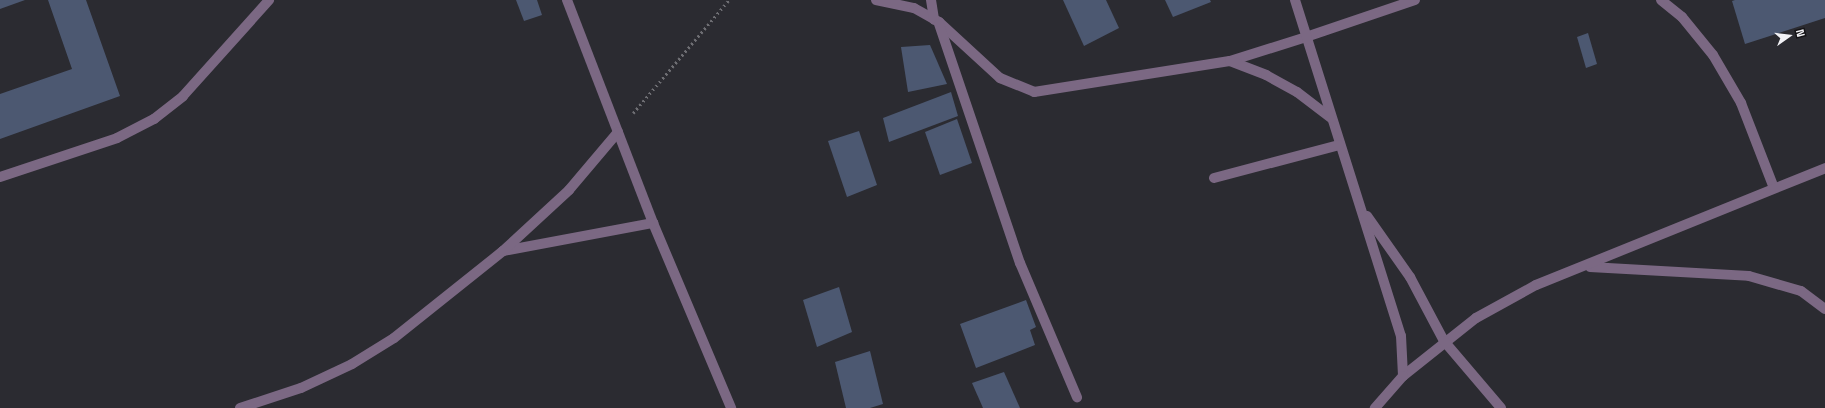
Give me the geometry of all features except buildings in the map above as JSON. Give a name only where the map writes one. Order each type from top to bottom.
[{"type":"street","points":[[0,177],[118,138],[154,119],[183,96],[269,0]]},
{"type":"street","points":[[567,0],[653,222],[731,408]]},
{"type":"street","points":[[876,0],[914,8],[936,21],[1000,78],[1034,92],[1230,61],[1415,0]]},
{"type":"street","points":[[931,0],[936,21],[1020,263],[1077,397]]},
{"type":"street","points":[[1295,0],[1339,145],[1362,209],[1401,336],[1403,376]]},
{"type":"street","points":[[1661,0],[1682,17],[1713,55],[1741,102],[1774,188]]},
{"type":"street","points":[[1230,61],[1266,75],[1297,92],[1331,118]]},
{"type":"street","points":[[240,408],[301,388],[352,364],[394,338],[503,251],[569,190],[618,132]]},
{"type":"street","points":[[1214,178],[1339,145]]},
{"type":"street","points":[[1375,408],[1403,376],[1444,341],[1508,300],[1825,168]]},
{"type":"street","points":[[1362,209],[1410,277],[1444,341],[1501,408]]},
{"type":"street","points":[[503,251],[653,222]]},
{"type":"street","points":[[1586,267],[1749,276],[1801,291],[1825,309]]},
{"type":"path","points":[[618,132],[729,0]]}]
